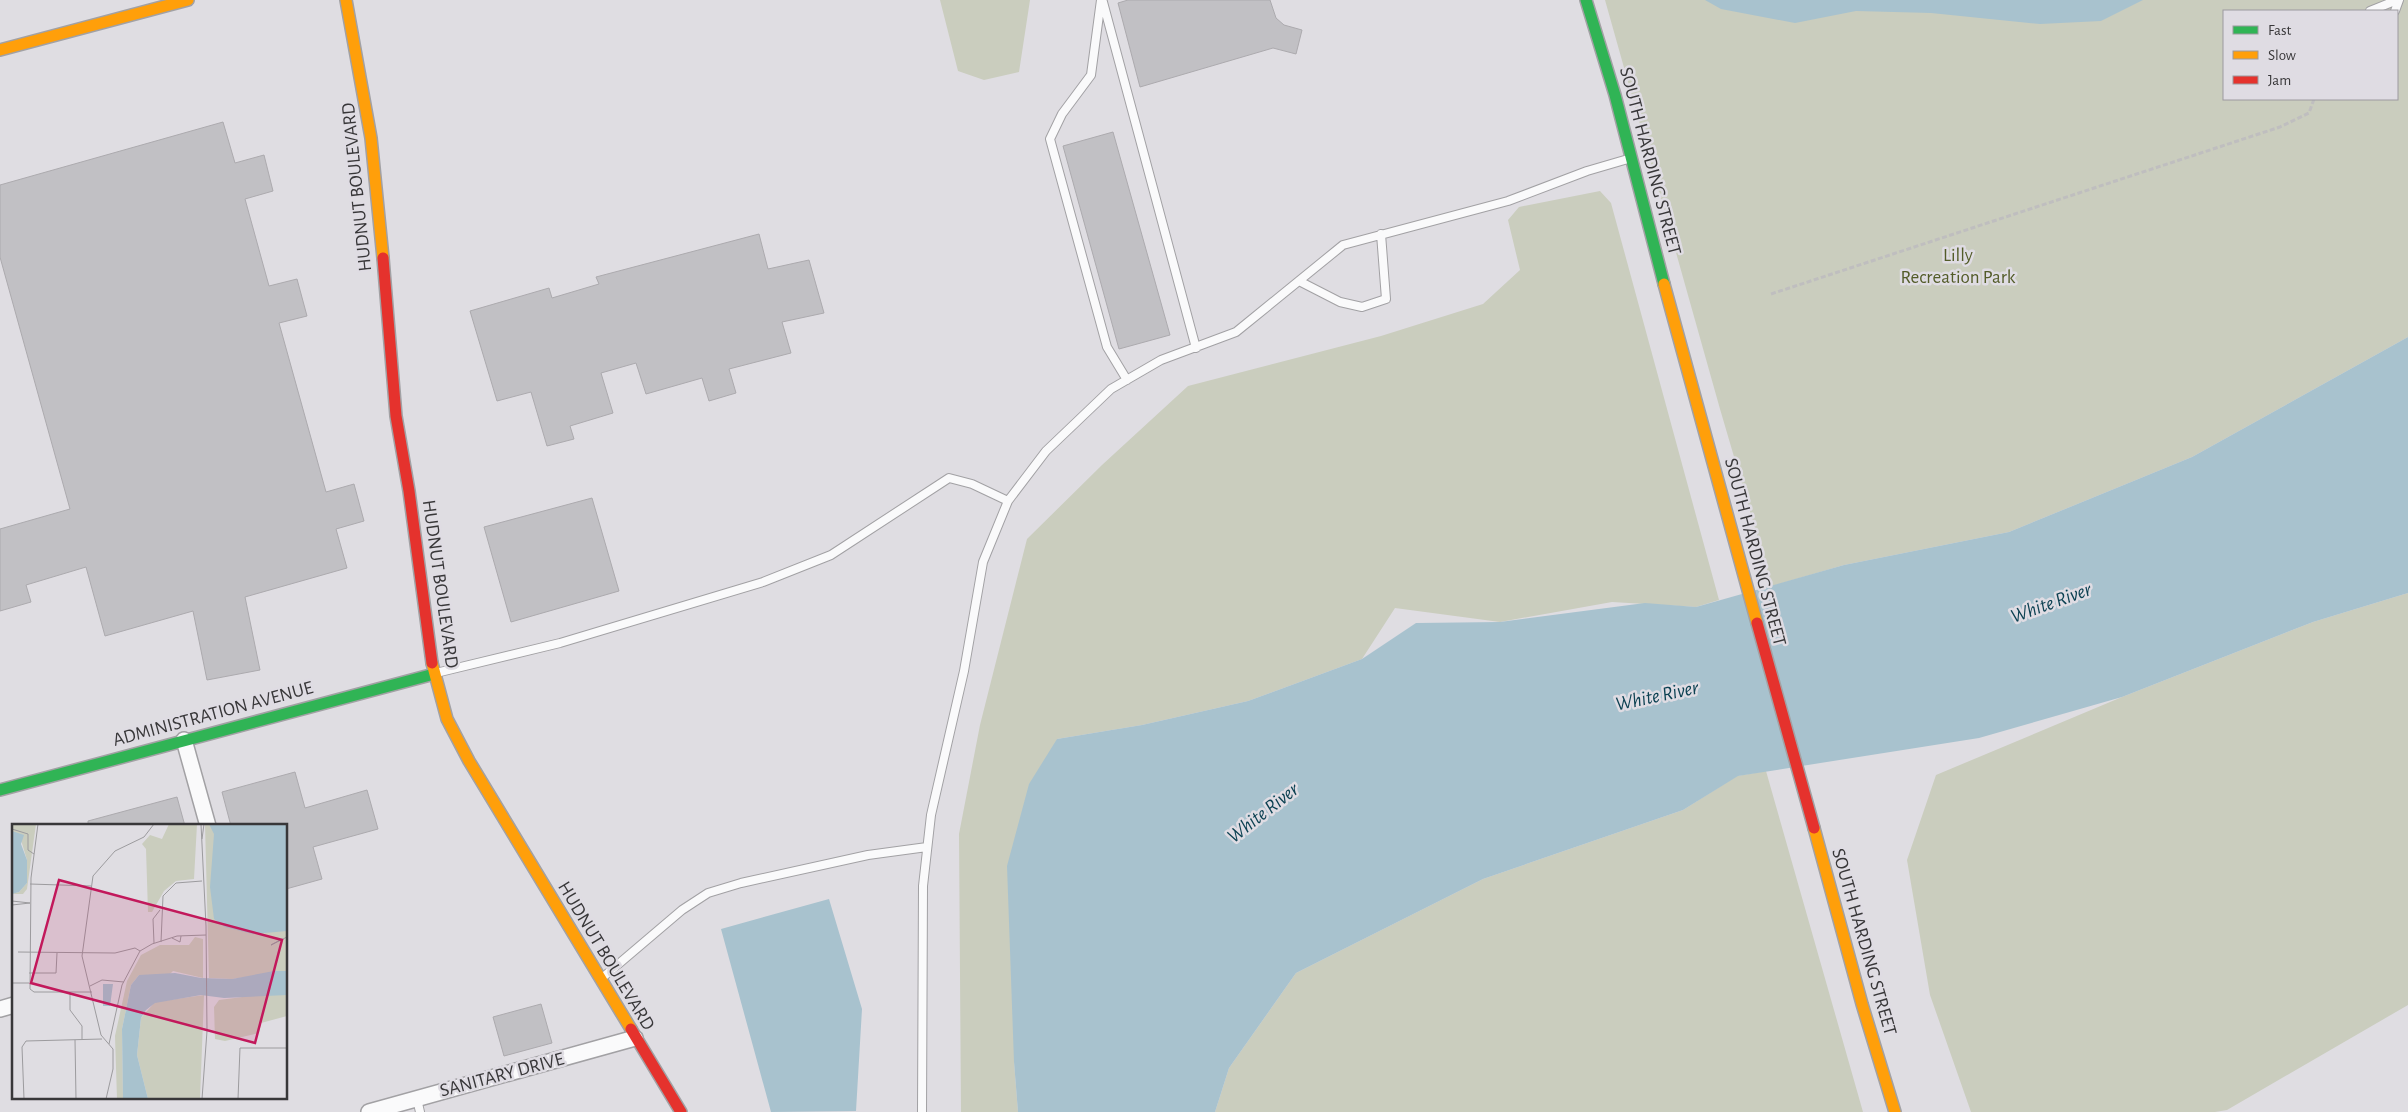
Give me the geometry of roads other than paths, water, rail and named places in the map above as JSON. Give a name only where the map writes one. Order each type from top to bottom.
[{"type":"street","points":[[0,50],[188,0]]},
{"type":"street","name":"HUDNUT BOULEVARD","points":[[346,0],[371,138],[396,416],[409,491],[434,674],[442,705],[462,749],[681,1112]]},
{"type":"street","name":"SOUTH HARDING STREET","points":[[1586,0],[1632,158],[1678,337],[1862,1004],[1895,1112]]},
{"type":"street","name":"ADMINISTRATION AVENUE","points":[[0,790],[434,674]]},
{"type":"street","points":[[184,740],[207,824]]},
{"type":"street","name":"SANITARY DRIVE","points":[[369,1112],[419,1105],[635,1038]]},
{"type":"lane","points":[[1102,0],[1196,348]]},
{"type":"lane","points":[[1102,0],[1091,76],[1062,114],[1050,139],[1107,347],[1127,380]]},
{"type":"lane","points":[[2373,10],[2398,0]]},
{"type":"lane","points":[[922,1112],[923,886],[930,815],[964,671],[983,562],[1008,501],[1046,451],[1111,389],[1161,360],[1236,332],[1343,245],[1508,201],[1587,171],[1632,158]]},
{"type":"lane","points":[[1300,281],[1340,302],[1362,307],[1386,299],[1381,234]]},
{"type":"lane","points":[[434,674],[560,643],[763,582],[831,555],[949,478],[972,484],[1008,501]]},
{"type":"lane","points":[[600,980],[682,910],[708,893],[741,883],[868,855],[927,847]]},
{"type":"water","points":[[1705,0],[2143,0],[2101,21],[2040,24],[1931,13],[1856,11],[1795,23],[1721,9]]},
{"type":"water","name":"White River","points":[[2408,337],[2408,593],[2313,622],[2122,697],[1979,738],[1738,776],[1683,810],[1483,879],[1296,973],[1229,1068],[1215,1112],[1018,1112],[1014,1062],[1007,866],[1029,784],[1057,739],[1142,725],[1248,701],[1362,659],[1416,623],[1500,622],[1645,603],[1696,607],[1844,565],[2009,532],[2192,457]]},
{"type":"water","points":[[829,899],[862,1009],[856,1111],[771,1112],[721,929]]},
{"type":"park label","name":"Lilly Recreation Park","points":[[1958,266]]}]
